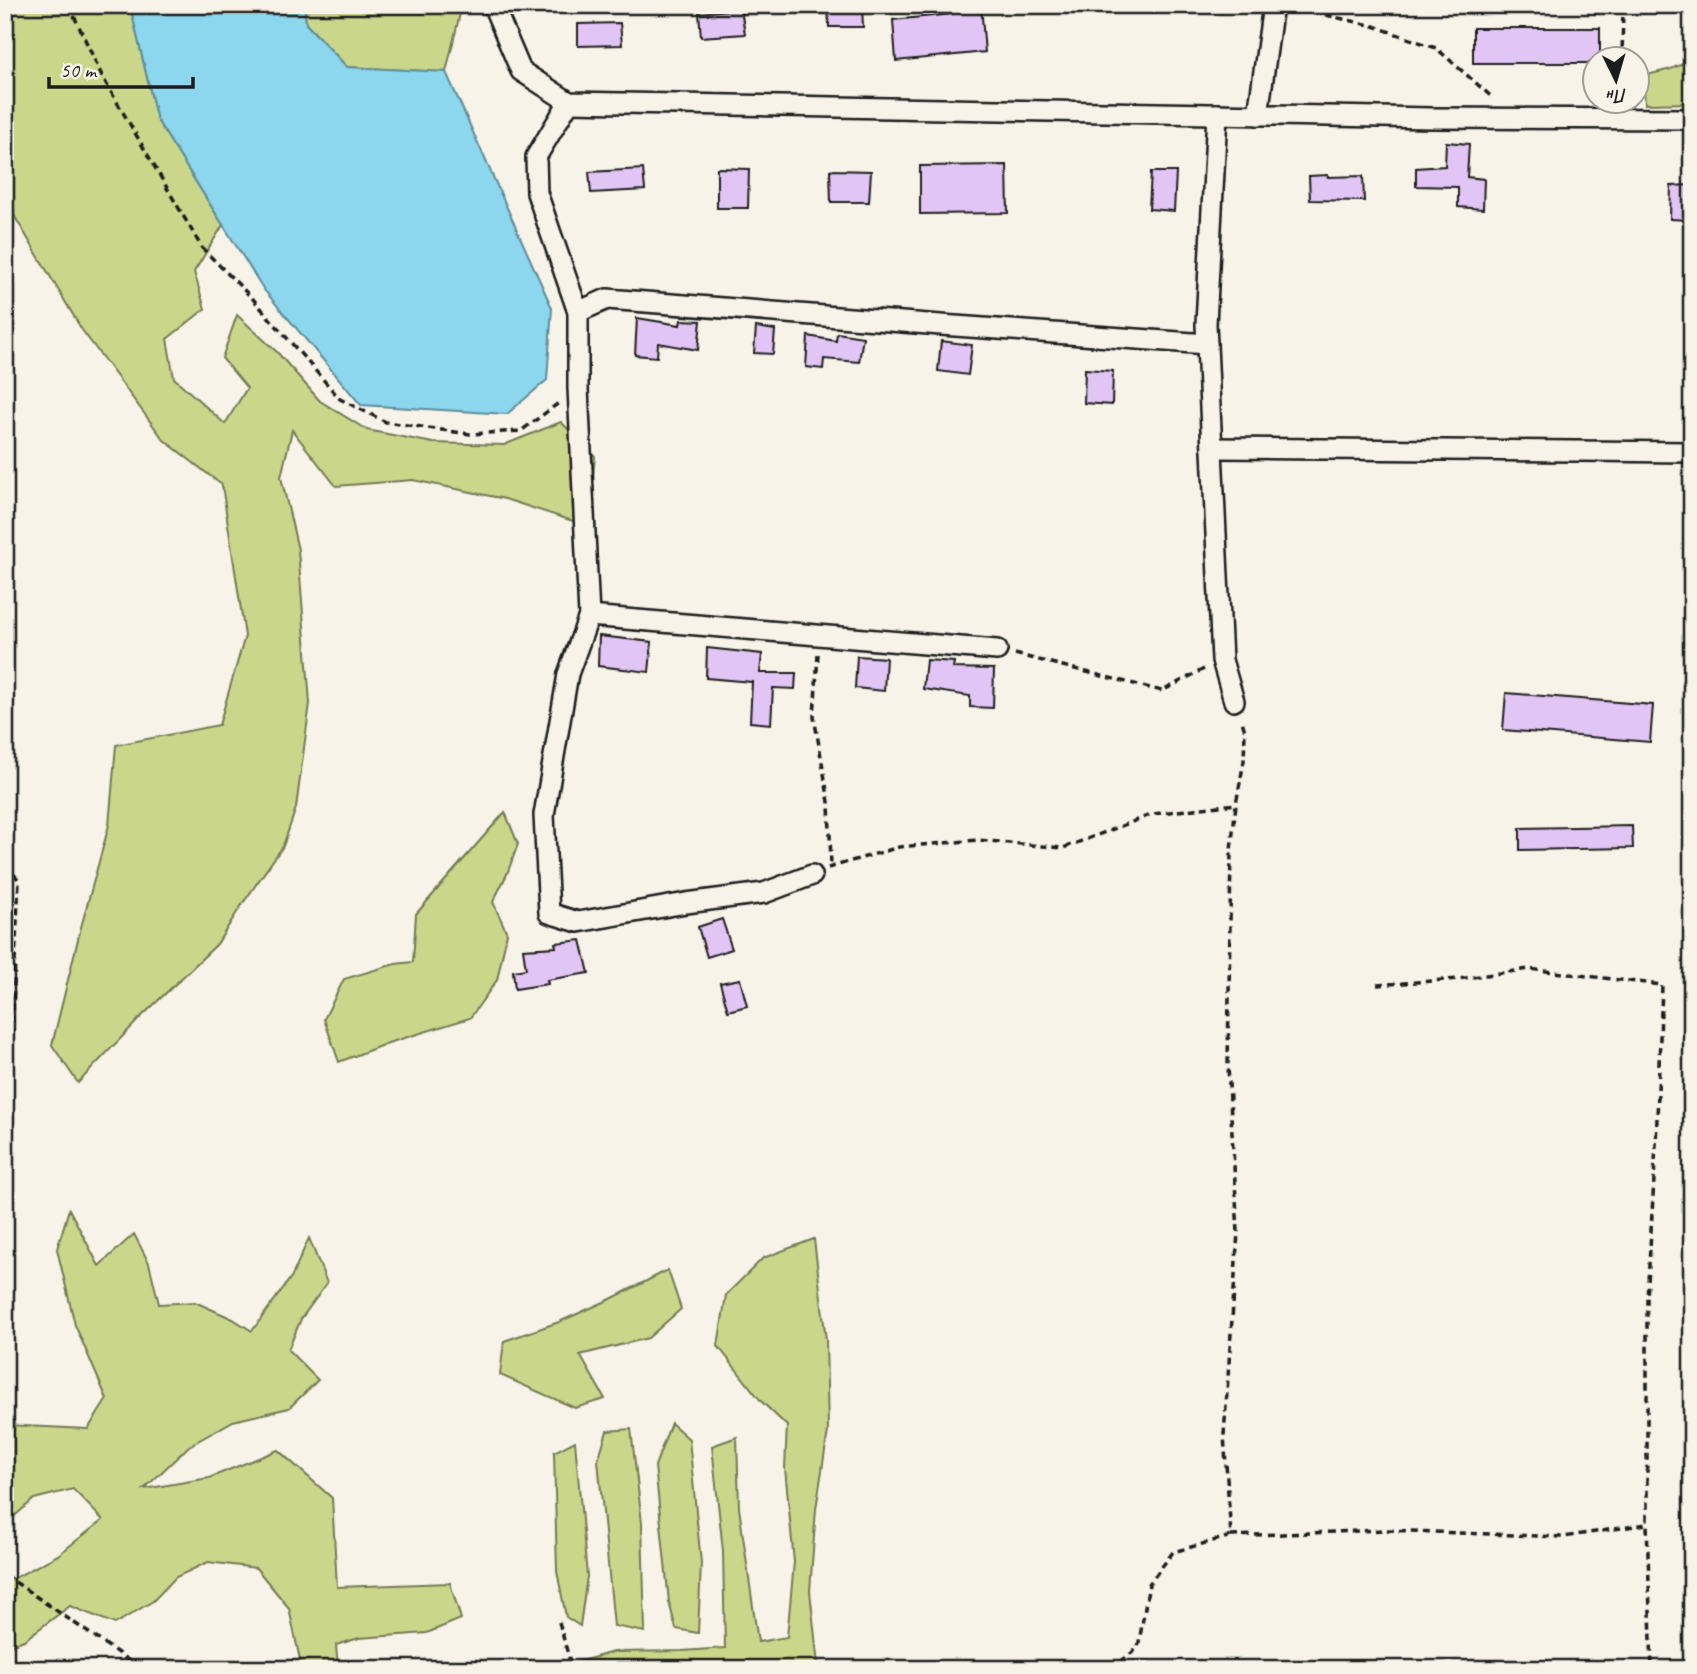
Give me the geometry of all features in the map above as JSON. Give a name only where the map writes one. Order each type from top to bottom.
[{"type":"street","points":[[493,5],[521,71],[569,102],[1258,115],[1692,119]]},
{"type":"street","points":[[1258,115],[1273,5]]},
{"type":"street","points":[[569,102],[536,157],[537,193],[578,312],[578,388],[589,616],[568,674],[544,815],[549,913],[578,922],[685,903],[764,893],[812,875]]},
{"type":"street","points":[[1217,114],[1206,324],[1222,660],[1234,701]]},
{"type":"street","points":[[578,312],[607,299],[1207,344]]},
{"type":"street","points":[[1212,448],[1692,452]]},
{"type":"street","points":[[589,616],[997,650]]},
{"type":"path","points":[[69,5],[103,78],[202,248],[253,299],[340,399],[386,422],[470,434],[496,433],[522,431],[578,388]]},
{"type":"path","points":[[1319,5],[1326,15],[1374,26],[1436,48],[1516,118]]},
{"type":"path","points":[[1622,46],[1623,5]]},
{"type":"path","points":[[820,634],[814,717],[829,802],[831,867]]},
{"type":"path","points":[[997,650],[1162,691],[1222,660]]},
{"type":"path","points":[[1231,1536],[1224,1435],[1238,1232],[1228,1067],[1231,850],[1244,761],[1245,731],[1234,701]]},
{"type":"path","points":[[812,875],[899,847],[978,840],[1063,848],[1153,814],[1236,804]]},
{"type":"path","points":[[5,865],[19,880],[11,1044],[5,1070]]},
{"type":"path","points":[[1377,985],[1458,979],[1529,969],[1662,985],[1647,1299],[1647,1524],[1652,1669]]},
{"type":"path","points":[[1111,1669],[1138,1648],[1149,1584],[1173,1552],[1231,1536],[1385,1531],[1563,1537],[1647,1524]]},
{"type":"path","points":[[5,1575],[141,1669]]},
{"type":"path","points":[[559,1622],[572,1669]]},
{"type":"green space","points":[[5,5],[130,5],[157,120],[223,225],[194,272],[205,309],[167,339],[174,378],[225,424],[247,388],[222,358],[237,315],[277,352],[320,401],[367,430],[433,443],[504,445],[561,422],[595,456],[588,526],[505,499],[413,480],[336,486],[292,430],[281,477],[298,550],[310,703],[296,808],[283,846],[217,944],[142,1016],[78,1083],[52,1045],[109,825],[116,745],[219,725],[245,636],[222,485],[164,440],[82,330],[5,200]]},
{"type":"green space","points":[[304,5],[462,5],[446,72],[347,67],[306,24]]},
{"type":"green space","points":[[1692,60],[1692,103],[1652,104],[1652,74]]},
{"type":"green space","points":[[505,812],[518,844],[493,902],[507,933],[497,980],[470,1018],[388,1043],[339,1062],[324,1019],[344,979],[395,964],[413,962],[416,914]]},
{"type":"green space","points":[[69,1209],[99,1266],[134,1234],[149,1263],[159,1304],[195,1302],[252,1331],[292,1276],[309,1238],[327,1283],[301,1319],[288,1350],[318,1380],[289,1408],[233,1421],[189,1446],[144,1489],[209,1478],[278,1450],[332,1498],[337,1587],[450,1583],[461,1619],[427,1633],[359,1638],[336,1645],[338,1669],[297,1669],[300,1660],[289,1608],[256,1568],[208,1562],[176,1577],[153,1601],[115,1624],[70,1606],[24,1640],[5,1647],[5,1583],[58,1555],[103,1520],[73,1489],[34,1499],[8,1522],[5,1519],[5,1425],[88,1429],[107,1399],[75,1325],[57,1249]]},
{"type":"green space","points":[[814,1239],[826,1340],[828,1431],[816,1509],[810,1591],[818,1665],[748,1666],[744,1669],[571,1669],[567,1665],[613,1652],[725,1648],[723,1551],[712,1446],[737,1437],[739,1508],[758,1642],[787,1637],[794,1562],[785,1468],[787,1426],[761,1401],[718,1346],[726,1295],[763,1258]]},
{"type":"green space","points":[[668,1270],[681,1309],[648,1338],[580,1355],[605,1399],[575,1408],[500,1375],[504,1341],[559,1322]]},
{"type":"green space","points":[[671,1423],[689,1439],[701,1563],[698,1633],[676,1629],[669,1602],[655,1466]]},
{"type":"green space","points":[[631,1429],[642,1523],[645,1632],[614,1626],[598,1460],[607,1431]]},
{"type":"green space","points":[[575,1441],[587,1576],[580,1626],[566,1617],[557,1571],[554,1452]]},
{"type":"water","points":[[130,5],[304,5],[306,24],[347,67],[446,72],[552,308],[547,380],[507,414],[361,405],[264,290],[157,120]]},
{"type":"building","points":[[828,5],[862,5],[863,27],[829,27]]},
{"type":"building","points":[[951,5],[981,5],[985,52],[896,61],[893,20],[952,14]]},
{"type":"building","points":[[741,9],[745,34],[701,37],[699,13]]},
{"type":"building","points":[[620,23],[622,45],[578,46],[578,24]]},
{"type":"building","points":[[1473,28],[1600,28],[1600,46],[1582,46],[1582,63],[1473,63]]},
{"type":"building","points":[[1446,142],[1469,144],[1467,177],[1484,179],[1483,209],[1458,207],[1458,187],[1416,186],[1416,168],[1445,166]]},
{"type":"building","points":[[1007,165],[1008,213],[920,214],[920,166]]},
{"type":"building","points":[[717,168],[749,169],[748,208],[717,208]]},
{"type":"building","points":[[643,169],[645,190],[591,193],[589,172]]},
{"type":"building","points":[[830,170],[871,171],[869,202],[831,202]]},
{"type":"building","points":[[1151,172],[1176,172],[1174,211],[1149,209]]},
{"type":"building","points":[[1309,176],[1363,176],[1364,201],[1310,200]]},
{"type":"building","points":[[1690,185],[1690,220],[1670,219],[1671,186]]},
{"type":"building","points":[[637,318],[680,325],[681,320],[701,321],[698,350],[658,343],[657,357],[635,355]]},
{"type":"building","points":[[756,327],[775,330],[773,354],[754,353]]},
{"type":"building","points":[[837,333],[863,337],[859,362],[824,359],[823,369],[806,367],[808,336],[836,341]]},
{"type":"building","points":[[941,341],[972,345],[968,375],[938,371]]},
{"type":"building","points":[[1085,369],[1113,371],[1112,405],[1084,403]]},
{"type":"building","points":[[599,636],[652,642],[649,672],[598,666]]},
{"type":"building","points":[[707,648],[762,654],[760,673],[796,673],[795,689],[773,688],[771,724],[750,722],[752,682],[706,678]]},
{"type":"building","points":[[857,656],[886,658],[884,691],[855,688]]},
{"type":"building","points":[[926,660],[954,662],[953,668],[994,669],[993,708],[970,707],[970,696],[923,689]]},
{"type":"building","points":[[1506,693],[1653,705],[1650,742],[1503,730]]},
{"type":"building","points":[[1632,826],[1633,848],[1520,850],[1520,828]]},
{"type":"building","points":[[722,919],[732,949],[707,957],[698,927]]},
{"type":"building","points":[[581,940],[589,973],[515,989],[513,971],[526,969],[523,949],[556,947],[555,943]]},
{"type":"building","points":[[740,979],[747,1006],[728,1011],[720,983]]}]
